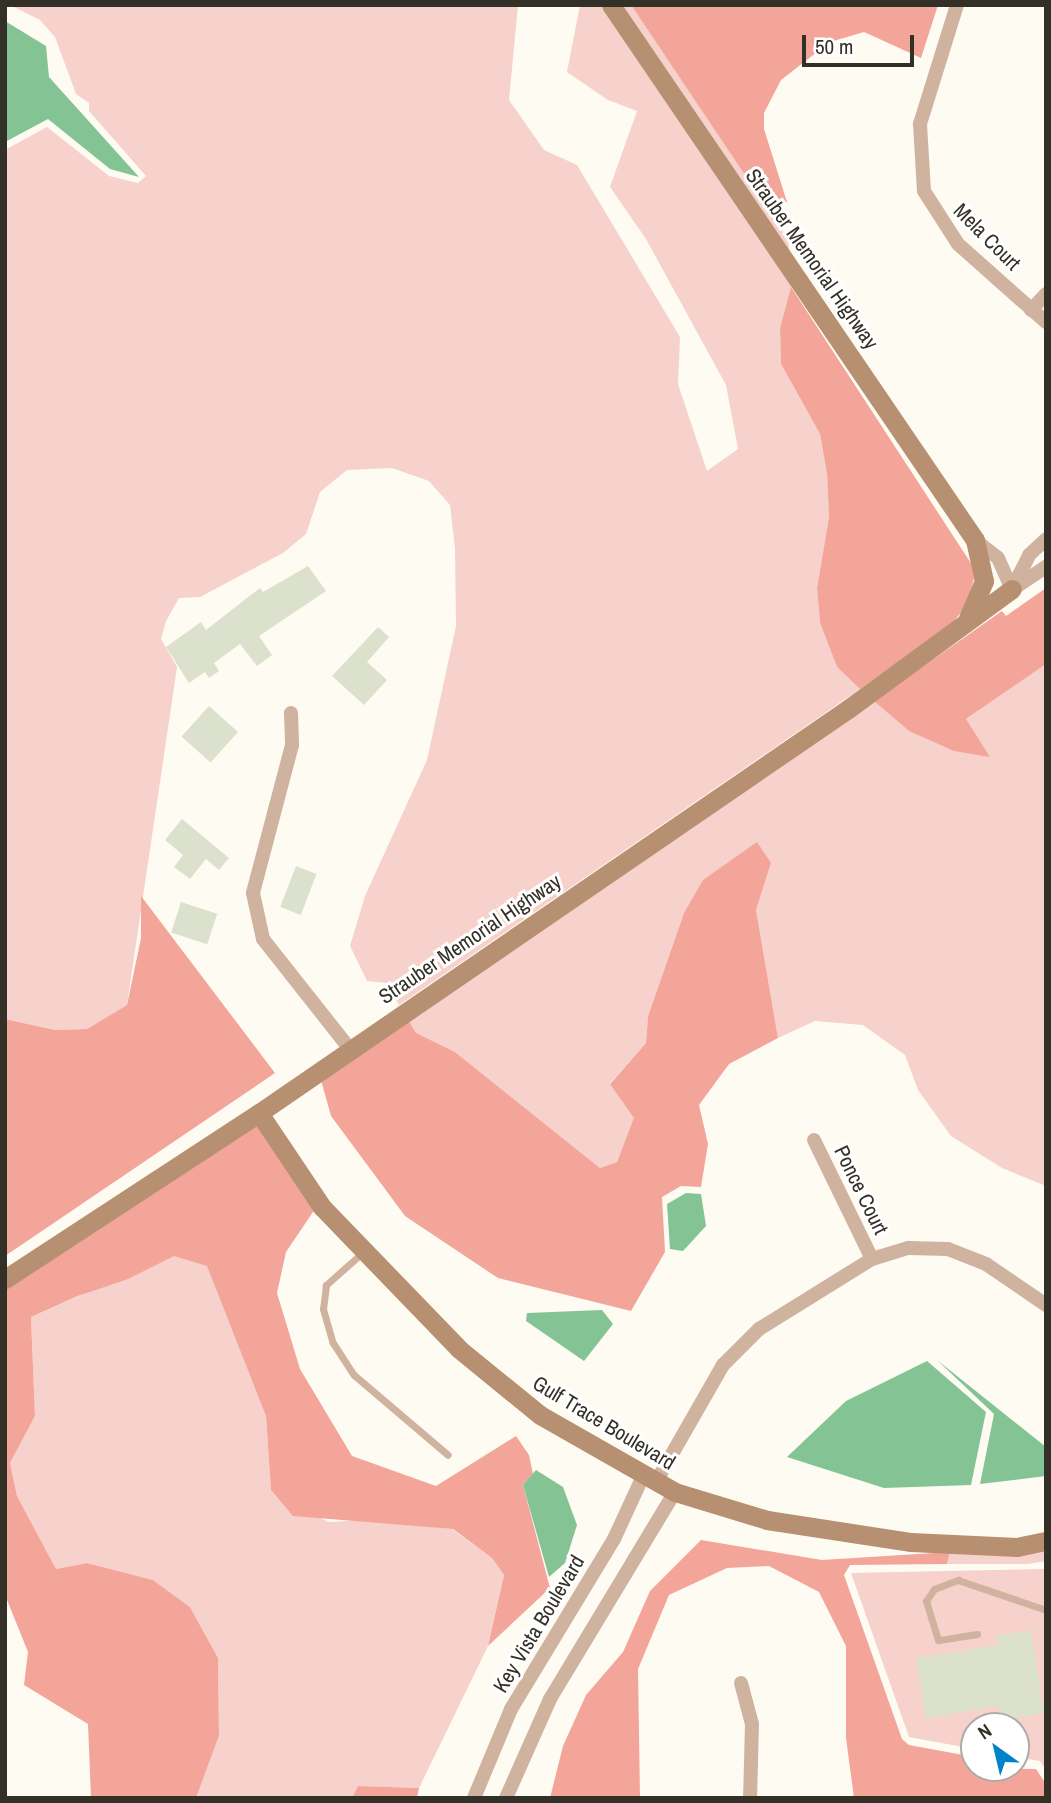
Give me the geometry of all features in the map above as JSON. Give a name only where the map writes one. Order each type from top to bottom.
[{"type":"street","name":"Strauber Memorial Highway","points":[[611,5],[975,540],[984,570],[983,592],[956,632]]},
{"type":"street","name":"Mela Court","points":[[957,5],[920,124],[924,191],[949,235],[1046,322]]},
{"type":"street","points":[[1031,310],[1046,294]]},
{"type":"street","points":[[1012,589],[1029,555],[1046,539]]},
{"type":"street","name":"Strauber Memorial Highway","points":[[5,1279],[259,1113],[956,632],[1012,589],[998,558],[975,540]]},
{"type":"street","points":[[998,558],[1029,555]]},
{"type":"street","points":[[1012,589],[1046,567]]},
{"type":"street","points":[[291,713],[292,745],[253,893],[262,939],[350,1049]]},
{"type":"street","name":"Gulf Trace Boulevard","points":[[259,1113],[322,1207],[459,1349],[540,1415],[675,1492],[767,1520],[911,1542],[1017,1546],[1046,1541]]},
{"type":"street","name":"Ponce Court","points":[[814,1140],[872,1259]]},
{"type":"street","name":"Key Vista Boulevard","points":[[474,1798],[511,1709],[650,1478],[723,1365],[759,1329],[872,1259],[908,1248],[948,1249],[986,1264],[1046,1305]]},
{"type":"street","points":[[506,1798],[550,1699],[675,1492]]},
{"type":"street","points":[[741,1683],[751,1724],[750,1798]]},
{"type":"lane","points":[[363,1252],[326,1285],[323,1309],[333,1342],[354,1375],[448,1455]]},
{"type":"lane","points":[[977,1634],[938,1640],[926,1601],[934,1589],[958,1580],[1046,1610]]},
{"type":"shaded area","points":[[10,5],[518,5],[509,100],[544,150],[577,165],[680,337],[678,384],[707,471],[738,449],[726,385],[646,239],[610,187],[637,111],[608,100],[567,72],[580,5],[602,5],[792,283],[780,328],[781,364],[820,434],[827,474],[829,517],[817,588],[820,623],[837,667],[860,689],[399,1005],[387,983],[367,981],[350,946],[365,896],[427,760],[456,626],[455,548],[450,505],[429,481],[392,468],[347,470],[320,492],[306,534],[283,553],[200,597],[179,598],[166,621],[161,639],[177,667],[127,1005],[87,1029],[55,1030],[5,1019],[5,150],[47,127],[109,176],[138,183],[146,176],[89,111],[89,103],[76,94],[55,37],[40,20]]},
{"type":"shaded area","points":[[621,5],[631,5],[788,239],[790,254]]},
{"type":"shaded area","points":[[631,5],[938,5],[921,58],[864,32],[830,42],[781,80],[764,113],[764,129],[787,202],[771,214]]},
{"type":"shaded area","points":[[5,21],[46,46],[49,77],[139,177],[110,169],[48,119],[5,142]]},
{"type":"shaded area","points":[[791,287],[976,571],[967,605],[951,625],[860,689],[837,667],[820,623],[817,588],[829,517],[827,474],[820,434],[781,364],[780,328]]},
{"type":"shaded area","points":[[1046,588],[1046,664],[966,719],[990,757],[954,751],[909,731],[874,701],[1002,611],[1006,616]]},
{"type":"shaded area","points":[[1046,664],[1046,1186],[1002,1168],[951,1136],[918,1090],[905,1055],[863,1025],[815,1021],[778,1038],[756,910],[771,863],[684,913],[648,1016],[646,1043],[610,1083],[635,1118],[617,1162],[600,1168],[455,1052],[415,1033],[408,1020],[874,700],[909,731],[966,719]]},
{"type":"shaded area","points":[[757,842],[771,863],[756,910],[778,1038],[729,1064],[699,1105],[708,1144],[701,1187],[681,1186],[662,1197],[665,1252],[631,1311],[498,1278],[405,1216],[331,1116],[321,1080],[408,1020],[416,1033],[455,1052],[600,1168],[617,1162],[634,1118],[610,1084],[646,1043],[648,1016],[684,913],[703,880]]},
{"type":"shaded area","points":[[141,896],[275,1073],[5,1256],[5,1019],[55,1030],[87,1029],[127,1005],[141,938]]},
{"type":"shaded area","points":[[257,1124],[315,1209],[286,1252],[277,1293],[300,1369],[352,1456],[436,1486],[516,1436],[529,1455],[533,1474],[523,1485],[550,1588],[488,1646],[504,1575],[492,1558],[453,1529],[293,1516],[271,1490],[266,1416],[207,1266],[174,1256],[128,1279],[78,1296],[31,1317],[35,1416],[10,1463],[17,1496],[56,1569],[87,1563],[153,1580],[190,1607],[218,1658],[219,1736],[196,1798],[91,1798],[88,1724],[24,1685],[28,1652],[5,1595],[5,1289]]},
{"type":"shaded area","points":[[686,1193],[701,1194],[706,1226],[683,1251],[670,1249],[667,1204]]},
{"type":"shaded area","points":[[173,1255],[208,1266],[225,1302],[266,1416],[271,1490],[328,1522],[369,1520],[452,1529],[492,1558],[504,1575],[488,1646],[419,1788],[358,1786],[352,1798],[196,1798],[219,1736],[218,1658],[190,1607],[153,1580],[87,1563],[56,1569],[17,1496],[10,1463],[35,1416],[31,1317]]},
{"type":"shaded area","points":[[602,1310],[613,1324],[584,1361],[526,1321],[527,1313]]},
{"type":"shaded area","points":[[937,1360],[1046,1447],[1046,1476],[980,1484],[994,1414]]},
{"type":"shaded area","points":[[927,1361],[986,1412],[971,1485],[884,1488],[787,1457],[846,1401]]},
{"type":"shaded area","points":[[536,1470],[563,1487],[577,1525],[565,1563],[549,1577],[523,1485]]},
{"type":"shaded area","points":[[701,1540],[822,1560],[950,1552],[947,1564],[850,1565],[844,1575],[902,1739],[909,1745],[960,1754],[960,1782],[1030,1782],[1030,1769],[1036,1769],[1046,1784],[1046,1798],[854,1798],[846,1738],[846,1646],[819,1592],[769,1566],[727,1568],[669,1595],[638,1669],[640,1798],[550,1798],[563,1746],[586,1695],[623,1652],[650,1591]]},
{"type":"shaded area","points":[[1046,1550],[1046,1561],[1028,1564],[947,1564],[950,1552]]},
{"type":"shaded area","points":[[1046,1569],[1046,1770],[1040,1761],[1030,1759],[1030,1712],[960,1712],[960,1746],[909,1737],[851,1573]]},
{"type":"shaded area","points":[[358,1786],[419,1788],[417,1798],[352,1798]]},
{"type":"building","points":[[308,566],[326,591],[259,636],[272,655],[257,666],[240,644],[214,663],[219,671],[209,678],[205,672],[189,683],[166,647],[201,622],[206,630],[260,588],[263,592]]},
{"type":"building","points":[[378,627],[389,637],[367,662],[387,680],[364,705],[332,676]]},
{"type":"building","points":[[209,706],[238,732],[211,763],[182,736]]},
{"type":"building","points":[[182,819],[229,858],[219,870],[206,859],[190,879],[174,867],[183,855],[165,840]]},
{"type":"building","points":[[296,866],[317,874],[301,915],[280,907]]},
{"type":"building","points":[[181,902],[217,914],[207,944],[171,932]]},
{"type":"building","points":[[1031,1630],[1044,1713],[1030,1716],[1030,1712],[1000,1712],[999,1706],[926,1718],[916,1658],[997,1645],[995,1636]]}]
